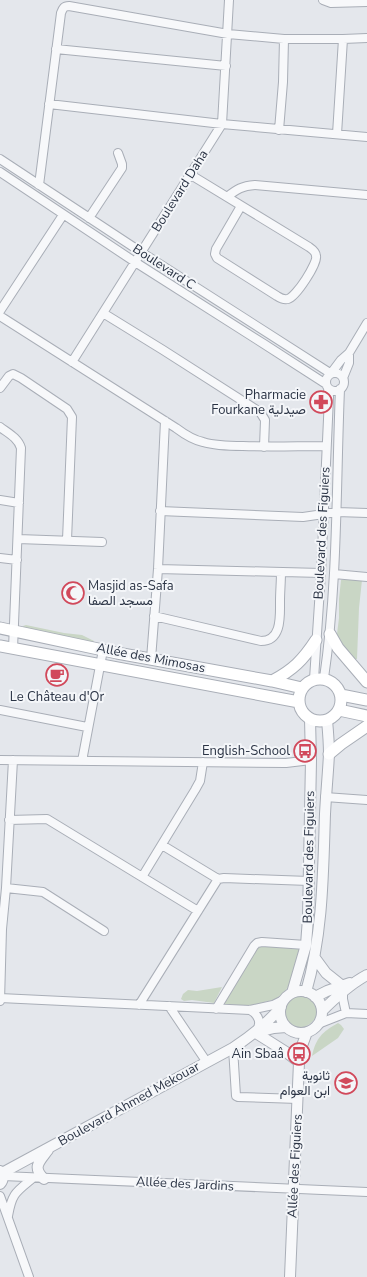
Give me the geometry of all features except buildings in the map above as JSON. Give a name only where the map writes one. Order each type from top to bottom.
[{"type":"main road","name":"Allée des Mimosas","points":[[0,628],[103,650],[272,681],[302,688]]},
{"type":"main road","points":[[330,634],[338,648],[367,682]]},
{"type":"main road","points":[[272,681],[296,666],[308,653],[316,640]]},
{"type":"main road","name":"Allée des Mimosas","points":[[0,646],[100,666],[299,702]]},
{"type":"main road","points":[[319,679],[330,680],[336,684],[339,689],[342,703],[339,710],[332,718],[315,721],[310,719],[301,709],[299,697],[302,688],[306,684],[319,679]]},
{"type":"main road","points":[[341,696],[367,700]]},
{"type":"main road","points":[[339,710],[367,716]]},
{"type":"main road","points":[[328,754],[367,726]]},
{"type":"street","name":"Boulevard Daha","points":[[72,362],[222,124],[229,0]]},
{"type":"street","points":[[323,0],[330,3],[367,2]]},
{"type":"street","points":[[39,185],[61,12],[63,8],[69,6],[228,34],[284,39],[367,38]]},
{"type":"street","points":[[279,130],[283,82],[284,39]]},
{"type":"street","points":[[337,134],[342,39]]},
{"type":"street","points":[[56,49],[226,66]]},
{"type":"street","points":[[49,104],[279,130],[367,137]]},
{"type":"street","points":[[89,218],[122,168],[118,153]]},
{"type":"street","name":"Boulevard C","points":[[0,159],[141,252],[331,373]]},
{"type":"street","name":"Boulevard C","points":[[0,172],[63,215],[225,318],[319,379],[327,386]]},
{"type":"street","points":[[191,175],[309,246],[316,254],[315,264],[296,293],[290,298],[285,299],[276,296],[216,258],[216,249],[241,206]]},
{"type":"street","points":[[227,197],[237,189],[255,185],[367,195]]},
{"type":"street","points":[[0,311],[63,215]]},
{"type":"street","points":[[103,313],[260,412],[265,420],[264,447]]},
{"type":"street","points":[[0,316],[187,435],[202,442],[220,445],[264,447],[326,446]]},
{"type":"street","points":[[331,373],[339,373],[343,378],[344,384],[340,389],[334,391],[327,386],[326,378],[349,353],[367,323]]},
{"type":"street","points":[[343,378],[349,363],[349,353]]},
{"type":"street","points":[[0,388],[9,376],[15,375],[67,409],[72,416],[73,422],[67,540]]},
{"type":"street","name":"Boulevard des Figuiers","points":[[319,679],[316,640],[321,573],[328,397],[327,386]]},
{"type":"street","name":"Boulevard des Figuiers","points":[[319,679],[330,634],[337,512],[340,389]]},
{"type":"street","points":[[151,659],[158,569],[165,421]]},
{"type":"street","points":[[0,427],[16,438],[21,448],[13,649]]},
{"type":"street","points":[[0,500],[18,503]]},
{"type":"street","points":[[160,511],[292,517],[312,517],[337,512],[367,513]]},
{"type":"street","points":[[18,539],[102,542]]},
{"type":"street","points":[[0,558],[16,560]]},
{"type":"street","points":[[158,569],[321,573]]},
{"type":"street","points":[[154,616],[266,641],[274,636],[279,626],[281,572]]},
{"type":"street","points":[[334,574],[367,577]]},
{"type":"street","points":[[82,761],[87,727],[103,650]]},
{"type":"street","points":[[0,710],[87,727]]},
{"type":"street","name":"Boulevard des Figuiers","points":[[286,1000],[306,945],[310,881],[310,719]]},
{"type":"street","name":"Boulevard des Figuiers","points":[[306,992],[315,958],[321,918],[328,754],[327,720]]},
{"type":"street","points":[[0,760],[286,763],[311,760]]},
{"type":"street","points":[[13,760],[6,888],[1,929],[0,999],[250,1010],[273,1005],[286,1000],[296,992],[306,992],[315,997],[321,1006],[321,1018],[318,1024],[307,1032],[300,1033],[289,1029],[281,1018],[286,1000]]},
{"type":"street","points":[[142,876],[200,781],[203,762]]},
{"type":"street","points":[[326,798],[367,800]]},
{"type":"street","points":[[10,820],[47,819],[198,911]]},
{"type":"street","points":[[162,845],[218,879],[310,881]]},
{"type":"street","points":[[138,1005],[218,879]]},
{"type":"street","points":[[6,888],[43,892],[104,931]]},
{"type":"street","points":[[216,1009],[257,943],[262,942],[306,945]]},
{"type":"street","points":[[315,958],[326,973],[342,988],[346,1013]]},
{"type":"street","points":[[315,997],[342,988],[367,975]]},
{"type":"street","points":[[322,1011],[342,988]]},
{"type":"street","name":"Boulevard Ahmed Mekouar","points":[[1,1176],[233,1048],[256,1033],[273,1017],[286,1000]]},
{"type":"street","points":[[169,1006],[206,1062]]},
{"type":"street","points":[[250,1010],[258,1017],[259,1028],[256,1033],[286,1052],[299,1058]]},
{"type":"street","points":[[318,1024],[346,1013],[367,1014]]},
{"type":"street","name":"Boulevard Ahmed Mekouar","points":[[256,1033],[274,1028],[289,1029]]},
{"type":"street","name":"Allée des Figuiers","points":[[289,1029],[295,1037],[299,1058],[290,1277]]},
{"type":"street","name":"Allée des Figuiers","points":[[299,1058],[307,1032]]},
{"type":"street","points":[[233,1048],[236,1096],[298,1099]]},
{"type":"street","points":[[44,1179],[38,1174],[37,1168],[40,1161],[49,1149]]},
{"type":"street","name":"Allée des Jardins","points":[[1,1176],[367,1192]]},
{"type":"street","points":[[8,1217],[10,1202],[14,1195],[33,1178]]},
{"type":"street","points":[[0,1196],[29,1277]]},
{"type":"green space","points":[[341,580],[362,580],[359,608],[357,659],[354,659],[340,644],[337,634]]},
{"type":"green space","points":[[26,625],[82,635],[94,641],[93,643],[25,631],[23,626]]},
{"type":"green space","points":[[258,945],[300,948],[292,982],[276,999],[249,1006],[223,1004]]},
{"type":"green space","points":[[222,987],[214,1003],[192,1000],[184,1001],[181,999],[183,994],[188,990],[197,991]]},
{"type":"green space","points":[[304,994],[311,996],[315,1000],[318,1005],[318,1011],[312,1022],[307,1026],[300,1028],[290,1024],[284,1016],[286,1007],[290,1000]]},
{"type":"green space","points":[[338,1023],[344,1029],[338,1038],[312,1056],[320,1036]]},
{"type":"place","name":"Pharmacie Fourkane صيدلية","points":[[321,402]]},
{"type":"place","name":"Masjid as-Safa مسجد الصفا","points":[[73,593]]},
{"type":"place","name":"Le Château d'Or","points":[[57,675]]},
{"type":"place","name":"English-School","points":[[305,751]]},
{"type":"place","name":"Ain Sbaâ","points":[[299,1054]]},
{"type":"place","name":"ثانوية ابن العوام","points":[[346,1083]]}]
